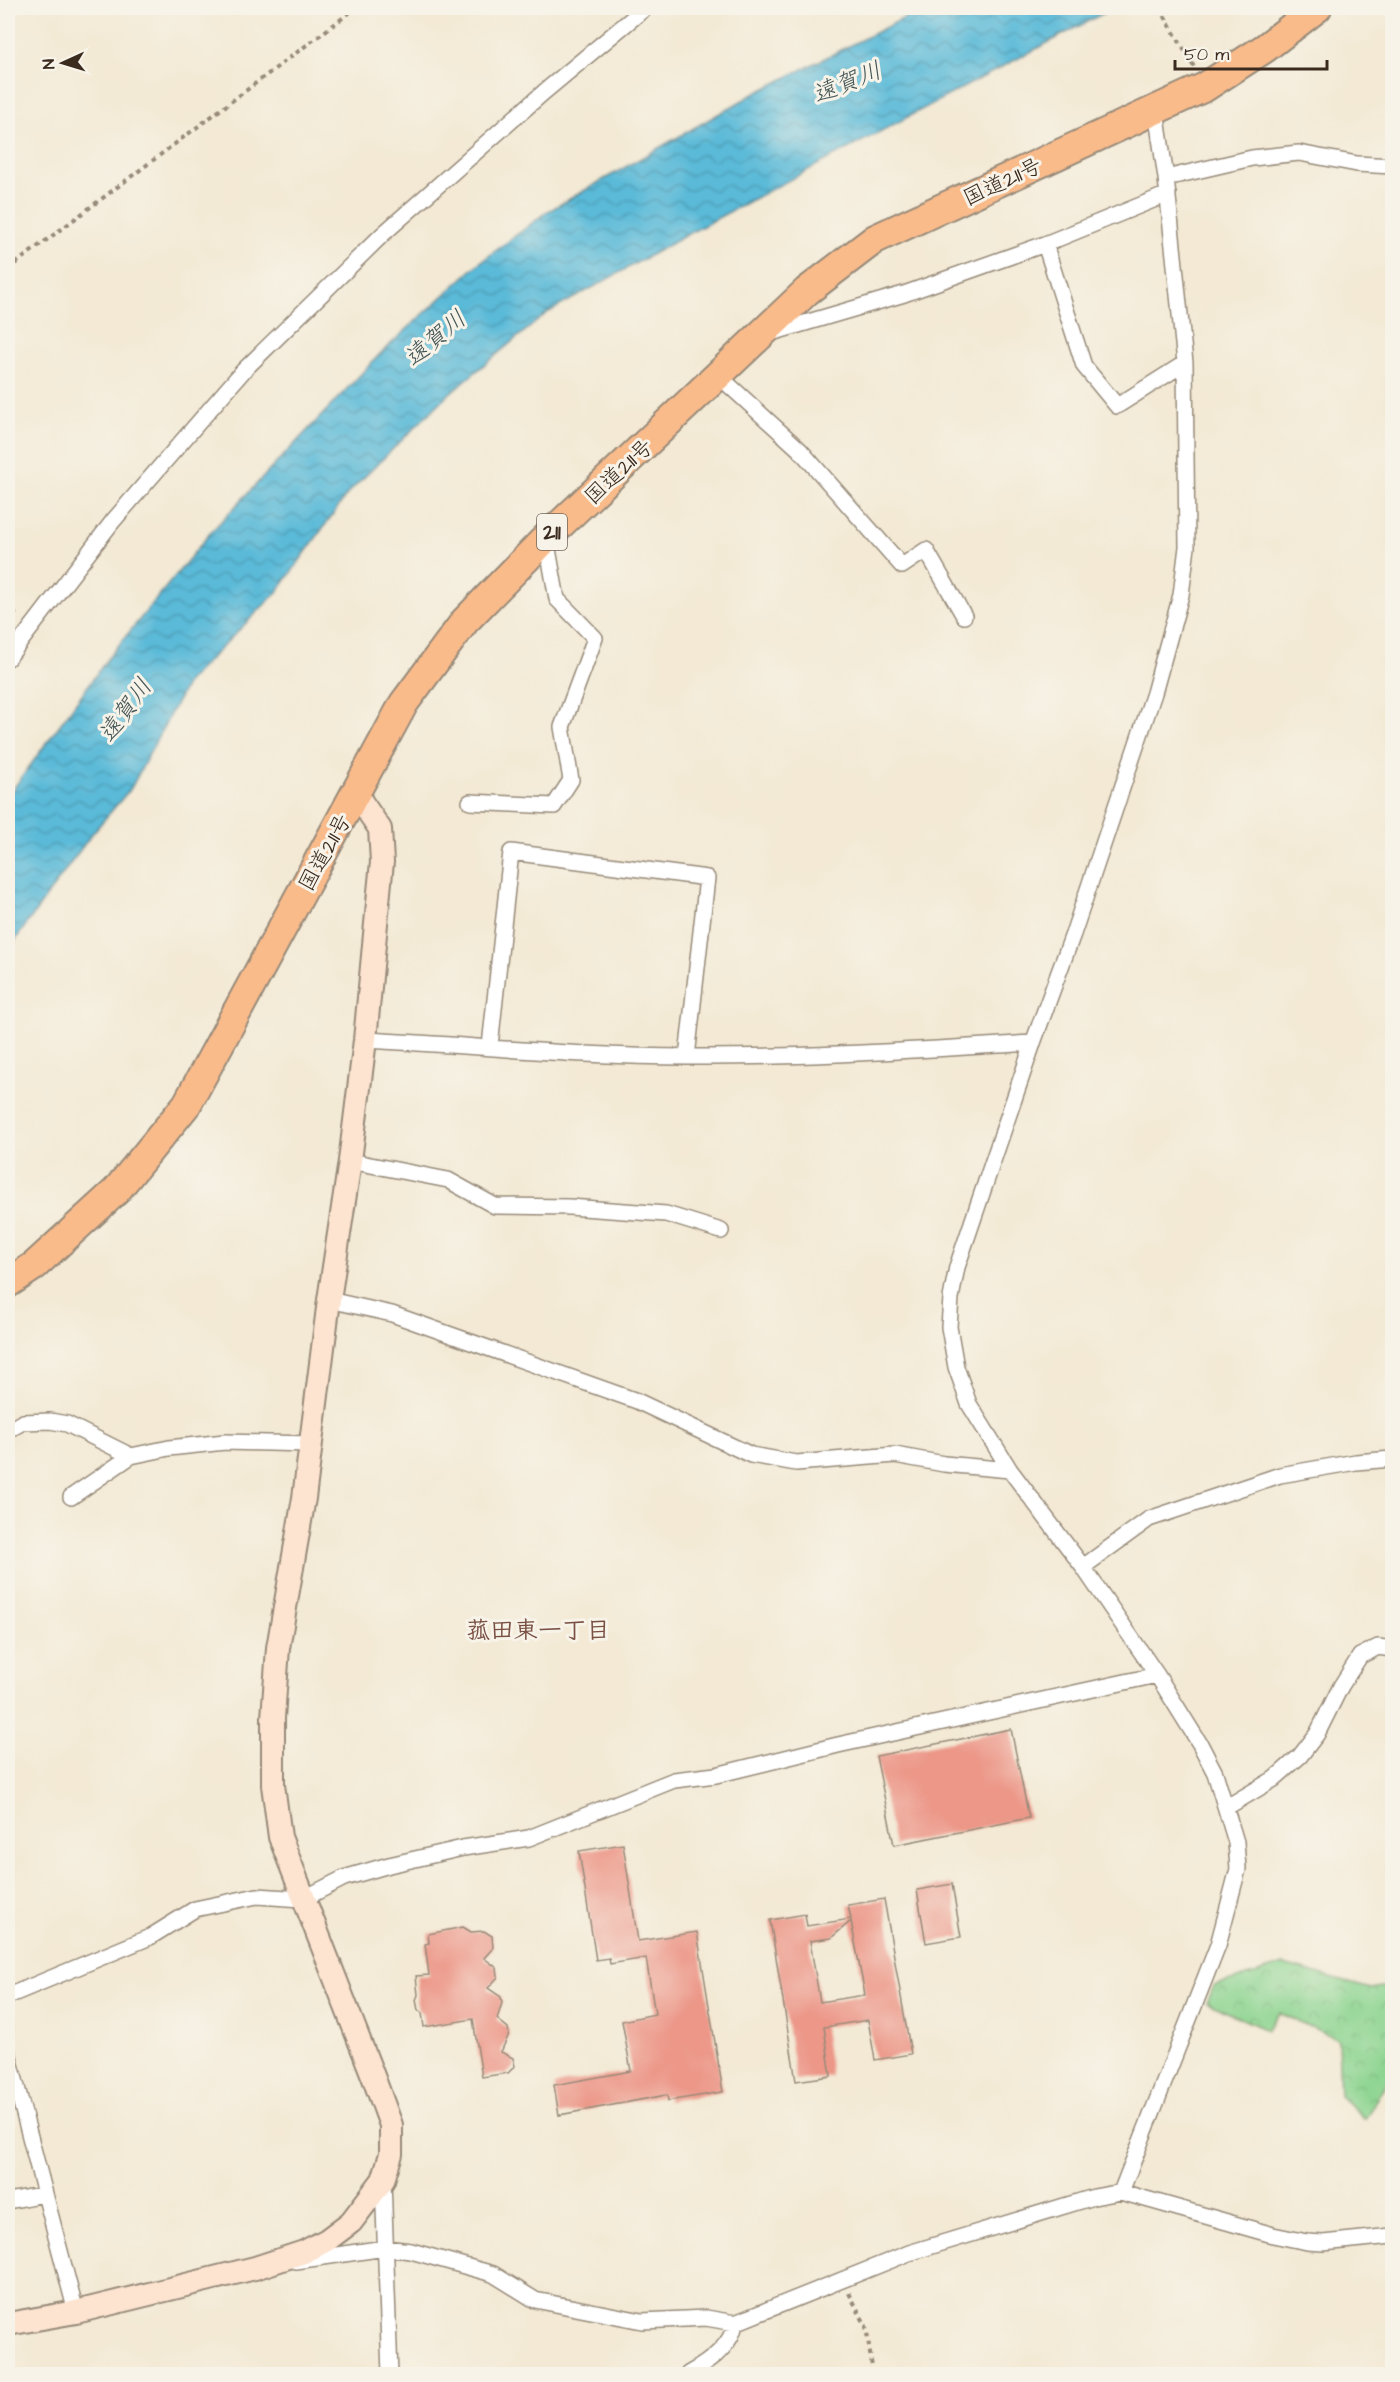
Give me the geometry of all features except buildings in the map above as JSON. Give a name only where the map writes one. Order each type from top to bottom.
[{"type":"highway","name":"国道211号","points":[[8,1283],[34,1266],[116,1191],[187,1104],[404,703],[465,621],[546,538],[719,376],[755,338],[807,291],[875,239],[1205,87],[1265,48],[1317,8]]},
{"type":"street","points":[[8,658],[113,521],[244,370],[382,234],[544,92],[645,8]]},
{"type":"street","points":[[1121,2192],[1218,1945],[1238,1869],[1236,1842],[1215,1773],[1200,1744],[1157,1675],[1083,1567],[1010,1470],[969,1404],[956,1367],[948,1327],[957,1267],[1154,693],[1181,594],[1187,547],[1185,363],[1168,194],[1156,111]]},
{"type":"street","points":[[1166,178],[1252,158],[1299,153],[1357,164],[1392,166]]},
{"type":"street","points":[[755,338],[904,294],[1045,244],[1168,194]]},
{"type":"street","points":[[1045,244],[1084,366],[1117,406],[1185,363]]},
{"type":"street","points":[[719,376],[800,450],[902,566],[926,550],[964,616]]},
{"type":"street","points":[[470,802],[554,806],[571,780],[562,727],[595,638],[557,599],[546,538]]},
{"type":"street","points":[[356,794],[380,829],[382,862],[365,1040],[350,1161],[329,1300],[304,1498],[278,1648],[273,1718],[273,1785],[280,1837],[391,2125],[391,2154],[383,2180],[390,2374]]},
{"type":"street","points":[[490,1046],[511,852],[707,878],[687,1057]]},
{"type":"street","points":[[365,1040],[490,1046],[612,1056],[687,1057],[812,1056],[1033,1043]]},
{"type":"street","points":[[350,1161],[448,1180],[495,1206],[569,1207],[666,1214],[721,1231]]},
{"type":"street","points":[[329,1300],[392,1314],[637,1401],[751,1455],[796,1463],[895,1455],[944,1464],[1010,1470]]},
{"type":"street","points":[[14,1427],[23,1422],[50,1421],[67,1424],[131,1456]]},
{"type":"street","points":[[71,1497],[131,1456],[169,1448],[225,1442],[310,1444]]},
{"type":"street","points":[[1083,1567],[1149,1519],[1280,1475],[1356,1462],[1392,1459]]},
{"type":"street","points":[[1227,1807],[1274,1779],[1300,1756],[1317,1734],[1341,1686],[1360,1656],[1378,1647],[1392,1649]]},
{"type":"street","points":[[8,1996],[150,1937],[195,1909],[257,1896],[303,1899],[344,1878],[389,1865],[463,1848],[529,1838],[674,1780],[716,1775],[838,1745],[1157,1675]]},
{"type":"street","points":[[8,2053],[76,2312]]},
{"type":"street","points":[[8,2324],[76,2312],[255,2268],[304,2252],[327,2240],[351,2222],[383,2180]]},
{"type":"street","points":[[255,2268],[385,2248],[411,2251],[493,2274],[535,2300],[642,2321],[706,2318],[735,2323],[842,2278],[909,2253],[1094,2197],[1121,2192],[1272,2235],[1307,2242],[1323,2243],[1392,2236]]},
{"type":"street","points":[[8,2201],[45,2194]]},
{"type":"street","points":[[688,2374],[724,2347],[734,2335],[735,2323]]},
{"type":"path","points":[[8,269],[356,8]]},
{"type":"path","points":[[1160,8],[1197,73]]},
{"type":"path","points":[[842,2278],[867,2326],[873,2374]]},
{"type":"green space","points":[[1284,1965],[1371,1989],[1386,1986],[1392,1989],[1392,2072],[1365,2119],[1340,2096],[1338,2039],[1279,2013],[1267,2030],[1207,2003],[1214,1986]]},
{"type":"water","name":"遠賀川","points":[[924,8],[1113,8],[697,229],[547,313],[450,393],[348,493],[278,591],[188,681],[131,788],[91,835],[8,950],[8,796],[109,657],[211,532],[381,353],[478,264],[547,212],[750,96]]},
{"type":"district","name":"菰田東一丁目","points":[[538,1630]]}]
